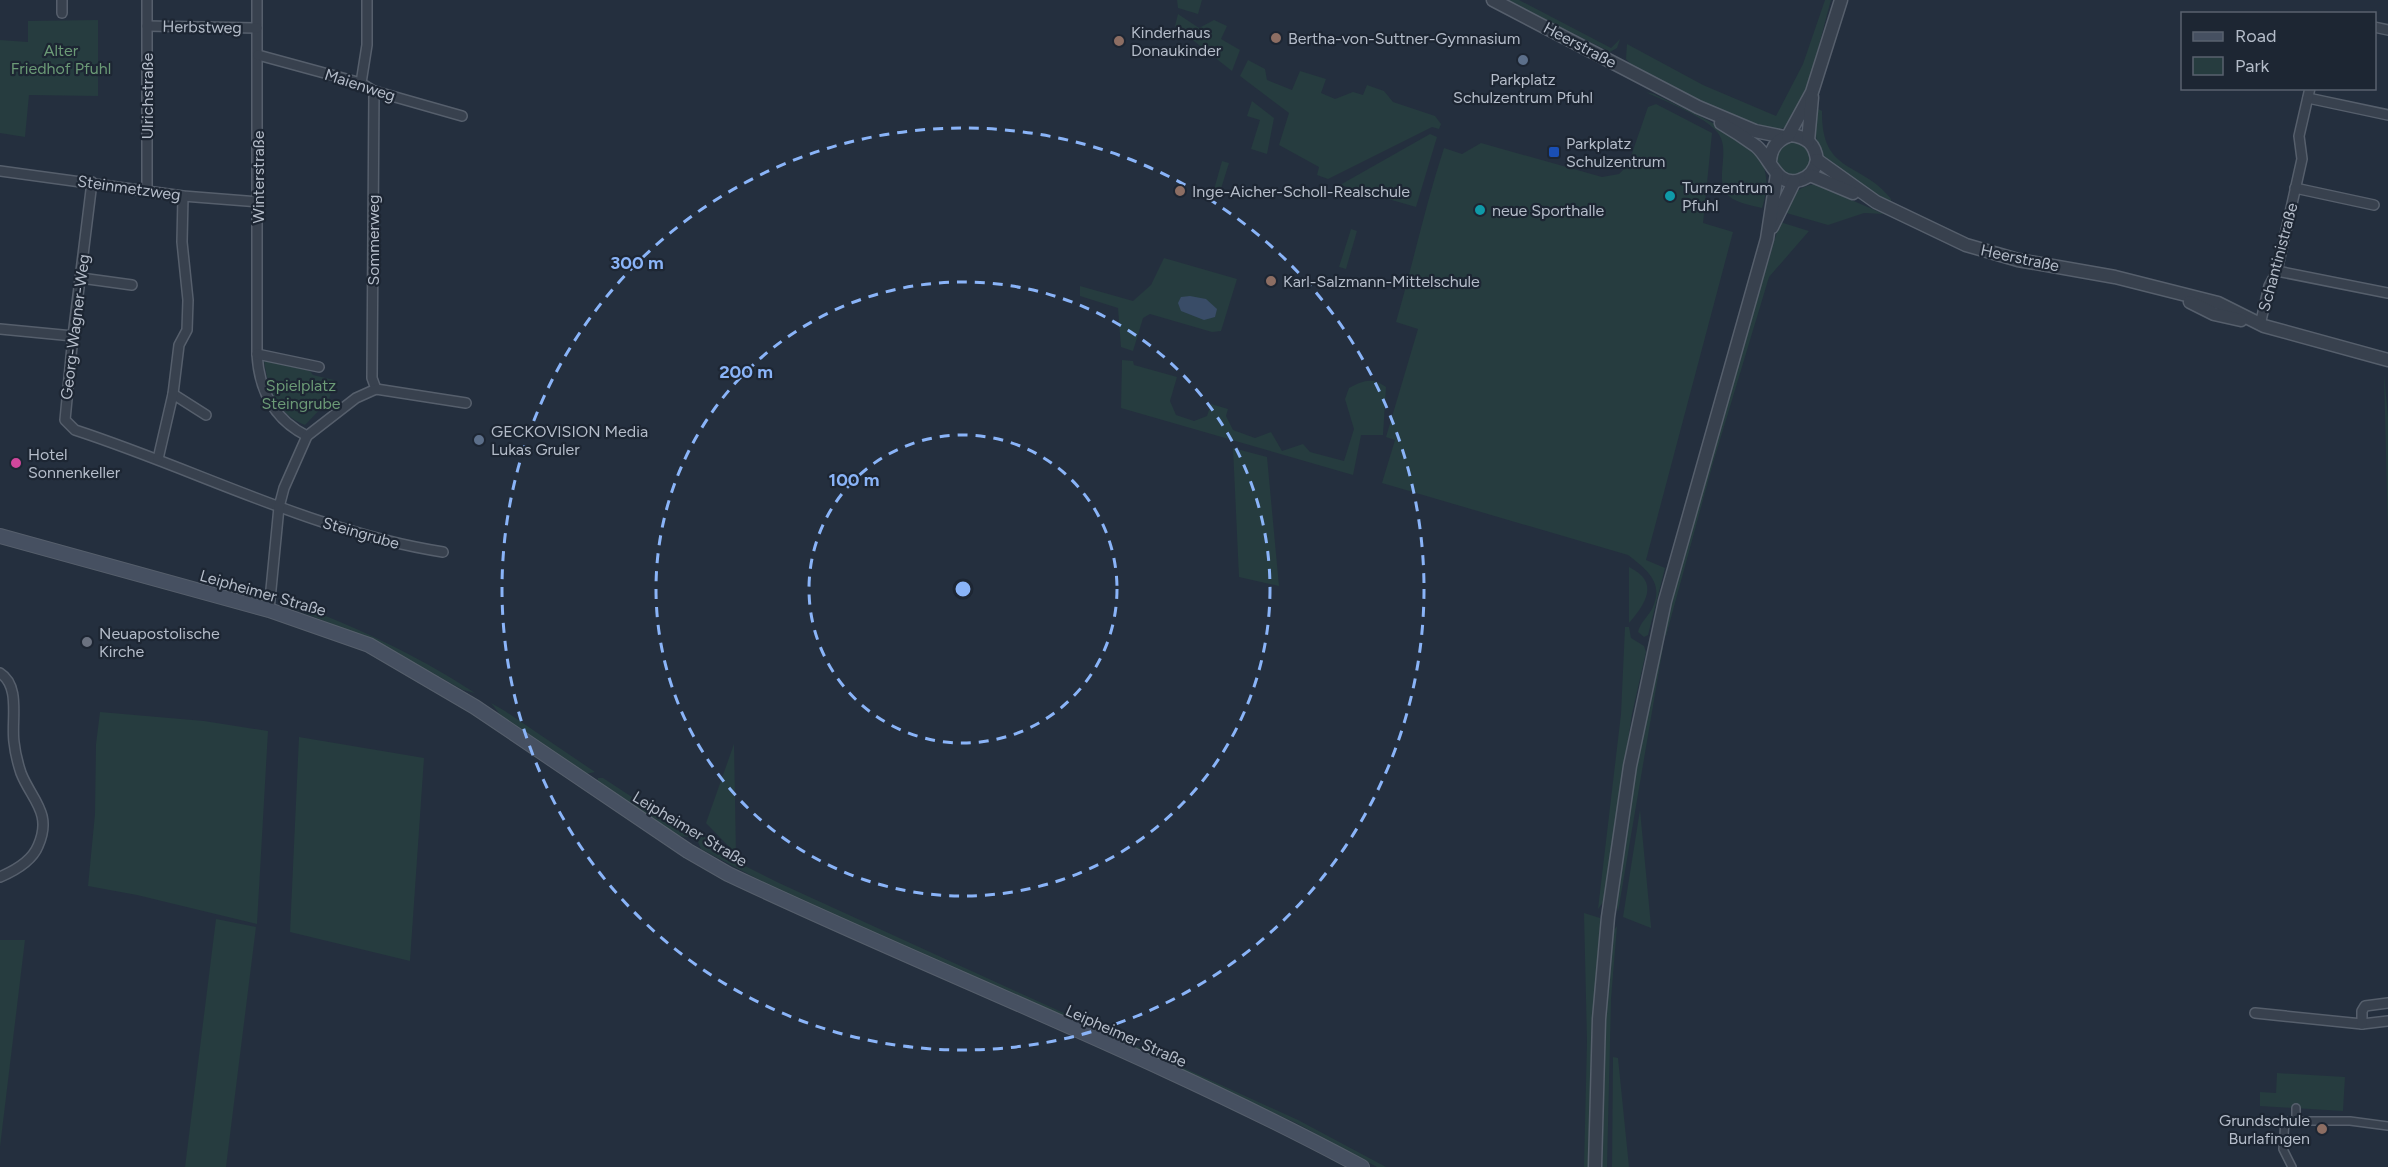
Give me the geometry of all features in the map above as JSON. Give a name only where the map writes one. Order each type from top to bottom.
[{"type":"main road","name":"Leipheimer Straße","points":[[0,536],[269,610],[333,631],[405,664],[500,723],[688,851],[728,873],[1123,1051],[1309,1138],[1362,1167]]},
{"type":"street","points":[[62,0],[62,13]]},
{"type":"street","name":"Ulrichstraße","points":[[147,0],[147,191]]},
{"type":"street","name":"Winterstraße","points":[[257,0],[257,354],[260,386],[278,414],[295,430],[307,436]]},
{"type":"street","points":[[361,83],[367,45],[367,0]]},
{"type":"street","name":"Heerstraße","points":[[1493,0],[1698,107],[1755,131],[1786,137]]},
{"type":"street","points":[[1770,161],[1772,148],[1786,137],[1812,92],[1841,0]]},
{"type":"street","name":"Herbstweg","points":[[147,26],[257,28]]},
{"type":"street","name":"Maienweg","points":[[258,55],[361,83],[374,91],[462,116]]},
{"type":"street","name":"Sommerweg","points":[[374,91],[372,378],[376,389]]},
{"type":"street","points":[[1809,141],[1812,92]]},
{"type":"street","name":"Schantinistraße","points":[[2257,324],[2269,286],[2277,271],[2302,159],[2299,136],[2309,93],[2388,115]]},
{"type":"street","name":"Heerstraße","points":[[1698,107],[1757,147],[1770,161],[1777,174]]},
{"type":"street","points":[[1767,239],[1794,182],[1810,175],[1817,160],[1816,152],[1809,141],[1799,136],[1786,137]]},
{"type":"street","name":"Heerstraße","points":[[1817,160],[1876,202]]},
{"type":"street","name":"Steinmetzweg","points":[[0,171],[183,196],[258,202]]},
{"type":"street","points":[[1596,1167],[1599,1018],[1608,917],[1630,766],[1665,601],[1767,239],[1777,174],[1794,182]]},
{"type":"street","name":"Heerstraße","points":[[1810,175],[1876,202],[1966,245],[1990,253],[2115,277],[2218,303],[2257,324],[2388,360]]},
{"type":"street","name":"Georg-Wagner-Weg","points":[[92,182],[72,336],[65,420],[75,430],[158,459],[279,507]]},
{"type":"street","name":"Schantinistraße","points":[[2295,188],[2374,205]]},
{"type":"street","points":[[158,459],[173,394],[179,345],[187,330],[188,300],[182,242],[183,196]]},
{"type":"street","points":[[2277,271],[2388,293]]},
{"type":"street","points":[[81,278],[132,285]]},
{"type":"street","points":[[0,328],[72,336]]},
{"type":"street","points":[[257,354],[319,367]]},
{"type":"street","points":[[269,610],[279,507],[284,488],[307,436],[356,398],[376,389],[466,403]]},
{"type":"street","points":[[173,394],[206,415]]},
{"type":"street","name":"Steingrube","points":[[279,507],[398,544],[443,552]]},
{"type":"street","points":[[0,673],[5,676],[13,690],[14,742],[21,774],[37,799],[43,821],[38,846],[25,864],[0,877]]},
{"type":"street","points":[[2362,1024],[2362,1011],[2365,1006],[2388,1003]]},
{"type":"street","points":[[2255,1013],[2362,1024],[2388,1021]]},
{"type":"street","points":[[2296,1108],[2296,1121]]},
{"type":"street","points":[[2292,1167],[2283,1149],[2285,1121],[2350,1121],[2388,1126]]},
{"type":"green space","points":[[1177,0],[1202,0],[1198,14],[1178,8]]},
{"type":"green space","points":[[1507,0],[1519,0],[1611,48],[1620,39],[1617,48],[1610,52]]},
{"type":"green space","points":[[1825,0],[1831,0],[1813,67],[1801,103],[1787,126],[1775,129],[1757,126],[1735,118],[1686,95],[1632,65],[1626,59],[1627,44],[1703,85],[1776,116],[1803,64]]},
{"type":"green space","points":[[1178,14],[1199,28],[1214,20],[1227,26],[1221,39],[1240,50],[1232,71],[1175,26]]},
{"type":"green space","name":"Alter Friedhof Pfuhl","points":[[98,20],[98,96],[29,95],[25,137],[0,133],[0,40],[28,42],[28,21]]},
{"type":"green space","points":[[1248,60],[1265,69],[1267,80],[1292,90],[1300,71],[1326,79],[1321,93],[1335,99],[1353,92],[1363,95],[1367,85],[1384,91],[1393,102],[1435,116],[1441,124],[1439,129],[1432,127],[1328,179],[1317,175],[1319,167],[1279,145],[1289,113],[1240,76]]},
{"type":"green space","points":[[1646,92],[1654,94],[1726,130],[1751,147],[1762,161],[1766,174],[1762,208],[1735,200],[1727,194],[1722,178],[1722,141],[1712,127],[1695,115]]},
{"type":"green space","points":[[1252,101],[1274,118],[1267,154],[1251,149],[1260,120],[1247,116]]},
{"type":"green space","points":[[1656,104],[1712,133],[1703,223],[1733,232],[1646,560],[1665,568],[1648,635],[1644,637],[1638,632],[1653,607],[1656,598],[1655,583],[1647,571],[1628,555],[1382,483],[1395,440],[1386,437],[1418,329],[1396,322],[1444,148],[1462,154],[1481,143],[1602,177],[1619,174],[1628,165],[1648,107]]},
{"type":"green space","points":[[1815,107],[1822,111],[1823,132],[1828,146],[1836,157],[1880,187],[1891,199],[1891,203],[1831,167],[1822,154],[1817,139]]},
{"type":"green space","points":[[1430,134],[1437,137],[1416,207],[1340,185]]},
{"type":"green space","points":[[1793,141],[1805,146],[1810,158],[1805,170],[1793,175],[1781,170],[1776,158],[1781,146]]},
{"type":"green space","points":[[1222,161],[1229,163],[1219,195],[1213,193]]},
{"type":"green space","points":[[1814,184],[1884,214],[1864,213],[1828,225],[1783,212],[1794,194]]},
{"type":"green space","points":[[1780,222],[1809,231],[1769,277],[1713,463],[1666,636],[1663,631],[1708,461]]},
{"type":"green space","points":[[1351,229],[1357,231],[1346,269],[1339,267]]},
{"type":"green space","points":[[1164,258],[1237,279],[1221,331],[1212,332],[1150,314],[1143,318],[1133,351],[1121,347],[1118,308],[1080,296],[1080,286],[1133,301],[1151,285]]},
{"type":"green space","name":"Spielplatz Steingrube","points":[[264,360],[310,371],[313,375],[334,380],[329,400],[305,425],[287,414],[281,407],[271,390]]},
{"type":"green space","points":[[1122,360],[1133,361],[1134,365],[1177,377],[1170,401],[1176,415],[1194,421],[1207,416],[1211,404],[1228,409],[1226,416],[1233,430],[1255,438],[1271,432],[1282,451],[1303,444],[1310,452],[1344,461],[1354,429],[1345,399],[1349,388],[1364,382],[1376,382],[1386,387],[1383,435],[1361,435],[1353,475],[1121,408]]},
{"type":"green space","points":[[2384,374],[2388,417],[2388,535]]},
{"type":"green space","points":[[1233,448],[1267,457],[1279,586],[1239,577]]},
{"type":"green space","points":[[1629,567],[1644,579],[1647,593],[1641,608],[1629,623]]},
{"type":"green space","points":[[283,599],[382,641],[429,665],[475,693],[463,690],[375,641],[294,609]]},
{"type":"green space","points":[[1625,627],[1629,627],[1631,638],[1644,646],[1646,652],[1632,714],[1604,901],[1598,909],[1621,714]]},
{"type":"green space","points":[[1663,647],[1618,912],[1616,901],[1636,767],[1659,649]]},
{"type":"green space","points":[[491,703],[595,772],[586,774],[502,717]]},
{"type":"green space","points":[[100,712],[204,721],[268,731],[257,924],[137,895],[88,886],[95,814],[96,744]]},
{"type":"green space","points":[[299,737],[424,758],[410,961],[290,932]]},
{"type":"green space","points":[[734,744],[736,854],[706,823]]},
{"type":"green space","points":[[598,778],[603,778],[667,820],[684,823],[694,832],[688,837],[679,836],[597,782]]},
{"type":"green space","points":[[1640,810],[1651,926],[1651,928],[1623,917]]},
{"type":"green space","points":[[701,837],[709,837],[731,859],[779,883],[1298,1120],[1386,1167],[1377,1167],[1296,1123],[776,889],[701,849],[698,842]]},
{"type":"green space","points":[[1584,913],[1600,918],[1601,924],[1592,1041],[1590,1167],[1584,1167],[1587,1041]]},
{"type":"green space","points":[[216,919],[256,927],[226,1167],[185,1167]]},
{"type":"green space","points":[[1617,926],[1611,999],[1607,1167],[1602,1167],[1606,999],[1612,933]]},
{"type":"green space","points":[[0,940],[25,940],[0,1147]]},
{"type":"green space","points":[[1613,1057],[1618,1058],[1629,1167],[1612,1167]]},
{"type":"green space","points":[[2277,1073],[2345,1077],[2343,1111],[2260,1106],[2260,1092],[2276,1093]]},
{"type":"water","points":[[1181,297],[1206,299],[1217,309],[1215,317],[1204,320],[1181,311],[1178,303]]},
{"type":"place","name":"Bertha-von-Suttner-Gymnasium","points":[[1276,38]]},
{"type":"place","name":"Kinderhaus Donaukinder","points":[[1119,41]]},
{"type":"place","name":"Parkplatz Schulzentrum Pfuhl","points":[[1523,60]]},
{"type":"place","name":"Parkplatz Schulzentrum","points":[[1554,152]]},
{"type":"place","name":"Inge-Aicher-Scholl-Realschule","points":[[1180,191]]},
{"type":"place","name":"Turnzentrum Pfuhl","points":[[1670,196]]},
{"type":"place","name":"neue Sporthalle","points":[[1480,210]]},
{"type":"place","name":"Karl-Salzmann-Mittelschule","points":[[1271,281]]},
{"type":"place","name":"GECKOVISION Media Lukas Gruler","points":[[479,440]]},
{"type":"place","name":"Hotel Sonnenkeller","points":[[16,463]]},
{"type":"place","name":"Neuapostolische Kirche","points":[[87,642]]},
{"type":"place","name":"Grundschule Burlafingen","points":[[2322,1129]]}]
